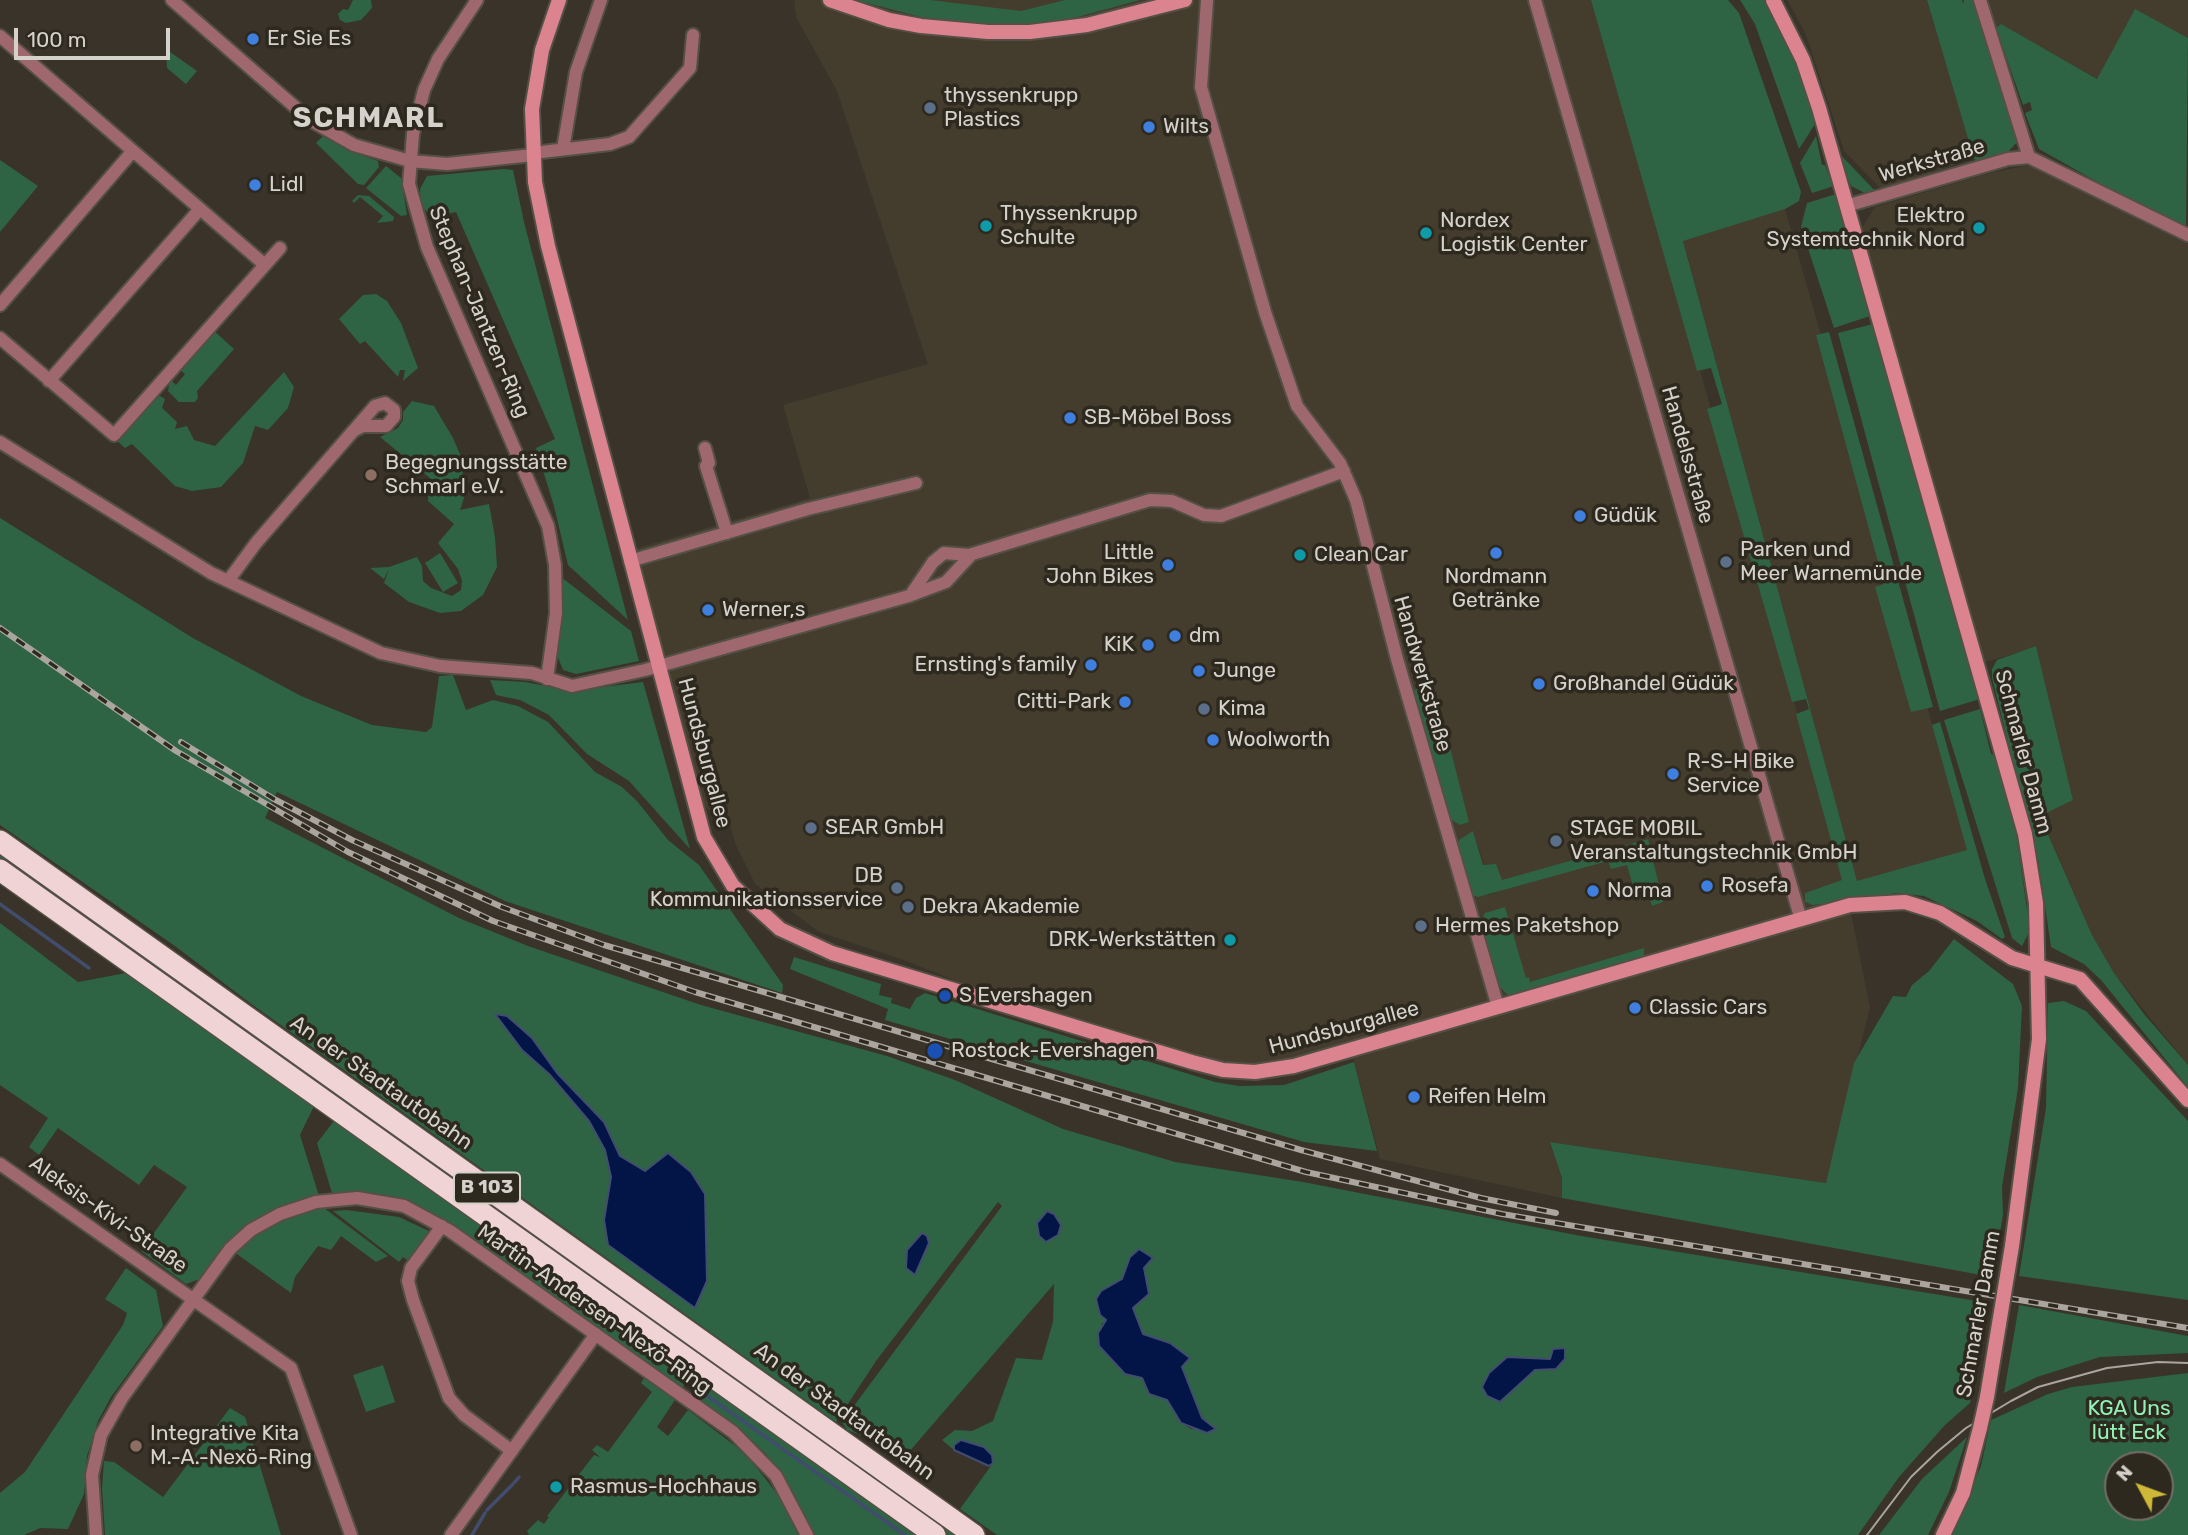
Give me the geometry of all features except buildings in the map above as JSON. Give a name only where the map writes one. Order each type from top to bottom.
[{"type":"highway","name":"An der Stadtautobahn","points":[[0,841],[974,1535]]},
{"type":"highway","name":"B 103","points":[[0,870],[935,1535]]},
{"type":"street","points":[[173,0],[310,120],[354,145],[410,161],[468,164],[610,144],[629,136],[690,68],[693,35]]},
{"type":"street","name":"Stephan-Jantzen-Ring","points":[[477,0],[429,77],[418,108],[410,161],[411,199],[423,237],[548,526],[555,565],[556,612],[547,679]]},
{"type":"street","name":"Hundsburgallee","points":[[559,0],[541,50],[535,80],[533,154],[548,246],[696,811],[712,855],[733,886],[749,904],[780,929],[811,945],[1192,1062],[1236,1072],[1294,1066],[1850,905],[1905,902],[1940,914],[2012,958],[2080,979],[2188,1100]]},
{"type":"street","points":[[563,149],[576,72],[601,0]]},
{"type":"street","points":[[830,0],[910,24],[988,32],[1030,32],[1087,25],[1185,0]]},
{"type":"street","name":"Handwerkstraße","points":[[1207,0],[1201,87],[1265,312],[1297,406],[1344,471],[1359,510],[1397,659],[1498,1007]]},
{"type":"street","name":"Handelsstraße","points":[[1535,0],[1801,920]]},
{"type":"street","name":"Schmarler Damm","points":[[1773,0],[1806,70],[1846,206],[2025,834],[2036,903],[2038,1052],[2012,1246],[1980,1428],[1963,1493],[1943,1535]]},
{"type":"street","points":[[1980,0],[2029,157],[2188,235]]},
{"type":"street","points":[[2,42],[265,265]]},
{"type":"street","points":[[0,305],[132,152]]},
{"type":"street","name":"Werkstraße","points":[[1846,206],[2008,159],[2029,157]]},
{"type":"street","points":[[49,381],[200,209]]},
{"type":"street","points":[[0,338],[114,435],[280,248]]},
{"type":"street","points":[[228,581],[256,543],[353,431]]},
{"type":"street","points":[[0,442],[166,547],[228,581],[381,653],[440,666],[507,669],[572,686],[659,667]]},
{"type":"street","points":[[705,448],[709,463],[706,466],[727,533]]},
{"type":"street","points":[[909,596],[939,555],[948,552],[972,554],[1150,500],[1172,501],[1204,514],[1222,516],[1344,471]]},
{"type":"street","points":[[630,561],[808,509],[916,483]]},
{"type":"street","name":"Hundsburgallee","points":[[659,667],[909,596],[946,582],[972,554]]},
{"type":"street","name":"Aleksis-Kivi-Straße","points":[[0,1164],[291,1368],[351,1535]]},
{"type":"street","name":"Martin-Andersen-Nexö-Ring","points":[[96,1535],[92,1475],[101,1435],[122,1398],[240,1238],[264,1222],[299,1206],[327,1200],[381,1201],[421,1213],[442,1226],[744,1441],[776,1476],[807,1535]]},
{"type":"street","points":[[442,1226],[411,1268],[408,1281],[412,1300],[449,1398],[464,1415],[512,1451]]},
{"type":"street","points":[[452,1535],[596,1334]]},
{"type":"shaded area","points":[[794,0],[1595,0],[1844,878],[1870,1008],[1826,1183],[1550,1142],[1562,1178],[1562,1198],[1380,1159],[1350,1046],[1289,1062],[1245,1065],[1208,1059],[1004,1000],[901,959],[819,932],[755,884],[736,845],[726,812],[713,816],[699,798],[634,549],[810,498],[783,405],[928,364],[837,91],[796,17]],"holes":[[[1473,831],[1484,865],[1504,889],[1489,895],[1473,895],[1458,846]]]},
{"type":"shaded area","points":[[1787,0],[1927,0],[1974,159],[1881,189],[1844,151],[1805,32]]},
{"type":"shaded area","points":[[1987,0],[2188,0],[2188,38],[2135,10],[2098,79],[2001,25],[1996,28]]},
{"type":"shaded area","points":[[2029,165],[2188,244],[2188,1065],[2114,973],[2092,935],[2040,815],[2073,800],[2036,647],[1983,663],[1861,229],[1875,207],[1990,173]]},
{"type":"shaded area","points":[[1785,209],[1968,850],[1857,882],[1683,240]]},
{"type":"shaded area","points":[[495,1014],[507,1016],[532,1038],[557,1073],[604,1122],[620,1156],[645,1171],[668,1153],[691,1172],[705,1194],[707,1281],[695,1308],[608,1245],[604,1220],[611,1177],[605,1150],[589,1121],[549,1074],[522,1050]]},
{"type":"shaded area","points":[[1047,1211],[1054,1214],[1061,1225],[1058,1235],[1046,1242],[1039,1236],[1037,1223]]},
{"type":"shaded area","points":[[922,1233],[927,1236],[929,1243],[915,1275],[906,1268],[907,1250]]},
{"type":"shaded area","points":[[1139,1249],[1153,1258],[1144,1268],[1149,1294],[1133,1308],[1143,1334],[1170,1343],[1190,1358],[1182,1367],[1202,1418],[1216,1429],[1207,1433],[1181,1423],[1167,1400],[1149,1394],[1142,1378],[1125,1374],[1099,1346],[1098,1333],[1106,1320],[1100,1315],[1096,1299],[1101,1291],[1122,1279],[1130,1257]]},
{"type":"shaded area","points":[[1565,1348],[1565,1359],[1556,1369],[1535,1370],[1500,1402],[1487,1396],[1482,1387],[1489,1373],[1507,1357],[1550,1359],[1553,1349]]},
{"type":"shaded area","points":[[961,1440],[984,1447],[992,1455],[993,1463],[989,1466],[954,1450],[954,1445]]},
{"type":"green space","points":[[353,0],[371,0],[372,8],[361,20],[346,23],[340,20],[338,14],[343,9],[348,10]]},
{"type":"green space","points":[[856,0],[930,0],[1021,11],[1065,0],[1140,0],[1055,23],[981,24],[921,17]]},
{"type":"green space","points":[[1591,0],[1728,0],[1739,13],[1801,192],[1799,201],[1785,209],[1683,241],[1857,881],[1967,850],[1932,725],[1940,722],[1985,879],[2005,937],[2002,939],[1977,921],[1924,896],[1896,893],[1813,905],[1805,902],[1805,893],[1842,880],[1796,714],[1809,709],[1806,699],[1792,702],[1707,409],[1722,404],[1711,368],[1697,371]]},
{"type":"green space","points":[[1740,0],[1766,0],[1800,71],[1815,124],[1799,149],[1755,24]]},
{"type":"green space","points":[[1927,0],[1962,0],[1963,4],[1964,0],[1973,0],[2018,141],[2006,154],[1992,155],[1992,158],[1979,161],[1974,159]]},
{"type":"green space","points":[[2135,9],[2188,38],[2186,226],[2115,192],[2039,149],[2025,113],[2032,110],[2030,102],[2023,105],[1996,28],[2001,24],[2097,79]]},
{"type":"green space","points":[[166,49],[197,71],[186,84],[167,68]]},
{"type":"green space","points":[[323,136],[349,151],[378,161],[379,167],[364,185],[358,184],[316,143]]},
{"type":"green space","points":[[1816,136],[1822,165],[1825,165],[1834,186],[1812,193],[1800,163]]},
{"type":"green space","points":[[1838,154],[1877,193],[1867,194],[1851,186]]},
{"type":"green space","points":[[0,160],[38,186],[0,232]]},
{"type":"green space","points":[[386,166],[401,178],[407,215],[401,216],[366,188]]},
{"type":"green space","points":[[513,170],[524,222],[628,620],[568,565],[536,448],[555,439],[456,212],[431,217],[421,205],[420,189],[427,176]]},
{"type":"green space","points":[[1836,194],[1870,316],[1834,328],[1801,227],[1807,203]]},
{"type":"green space","points":[[358,195],[369,196],[394,217],[393,221],[377,223],[383,216],[360,197],[354,203],[352,201]]},
{"type":"green space","points":[[376,294],[387,301],[401,323],[418,368],[403,381],[405,370],[400,370],[398,377],[365,341],[360,344],[339,319],[363,295]]},
{"type":"green space","points":[[1873,324],[1980,699],[1940,711],[1838,333]]},
{"type":"green space","points":[[213,330],[234,349],[197,391],[198,398],[195,402],[179,402],[168,391],[170,379],[176,385],[185,374],[179,369]]},
{"type":"green space","points":[[1829,332],[1933,707],[1911,712],[1875,587],[1884,584],[1816,335]]},
{"type":"green space","points":[[284,372],[294,387],[288,408],[268,430],[255,426],[243,463],[221,487],[192,491],[175,486],[132,444],[125,448],[115,439],[152,397],[160,396],[165,399],[162,408],[177,422],[175,429],[187,426],[194,440],[215,446]]},
{"type":"green space","points":[[412,401],[434,406],[453,438],[462,459],[464,498],[460,510],[489,504],[497,567],[483,595],[461,611],[440,613],[409,602],[384,583],[389,569],[384,579],[370,568],[389,567],[417,557],[422,566],[423,581],[431,588],[452,596],[461,590],[462,581],[458,569],[438,543],[454,524],[428,501],[430,478],[380,437],[398,428],[403,420],[403,412]]},
{"type":"green space","points":[[0,518],[193,638],[301,696],[372,725],[426,732],[432,727],[439,676],[453,675],[466,710],[493,700],[518,706],[548,722],[595,772],[622,787],[637,801],[668,840],[699,865],[783,985],[782,993],[505,901],[277,792],[265,818],[459,918],[528,946],[701,1005],[887,1056],[955,1080],[1063,1129],[1175,1162],[1303,1182],[1581,1236],[1989,1303],[1970,1403],[1945,1425],[1899,1477],[1858,1535],[997,1535],[960,1509],[993,1463],[954,1445],[954,1450],[942,1440],[955,1430],[972,1431],[993,1421],[1016,1358],[1042,1360],[1053,1322],[1054,1284],[908,1453],[847,1430],[842,1422],[1002,1206],[998,1202],[876,1361],[836,1422],[250,1003],[175,946],[0,825]],"holes":[[[1122,1279],[1143,1334],[1170,1343],[1190,1358],[1182,1367],[1203,1418],[1216,1429],[1191,1429],[1181,1423],[1167,1400],[1149,1394],[1142,1378],[1125,1374],[1101,1324],[1107,1320],[1101,1291]]]},
{"type":"green space","points":[[440,553],[458,583],[443,592],[425,563]]},
{"type":"green space","points":[[561,577],[631,631],[639,661],[576,674],[563,670],[557,655]]},
{"type":"green space","points":[[2036,646],[2073,800],[2040,816],[2092,935],[2114,973],[2144,1014],[2188,1065],[2188,1087],[2101,980],[2084,964],[2051,947],[2038,859],[1992,678],[1992,669],[1997,660]]},
{"type":"green space","points":[[490,680],[525,682],[572,691],[643,682],[690,849],[629,781],[587,754],[549,715],[520,700],[496,695]]},
{"type":"green space","points":[[1434,685],[1469,822],[1460,825],[1449,818],[1446,811],[1413,690]]},
{"type":"green space","points":[[1980,709],[1991,754],[1997,756],[2015,825],[2030,930],[2022,946],[2012,938],[1944,720]]},
{"type":"green space","points":[[1473,831],[1483,865],[1496,864],[1502,880],[1648,839],[1663,902],[1652,906],[1649,897],[1637,900],[1627,865],[1611,869],[1608,861],[1478,897],[1473,895],[1458,846],[1459,840]]},
{"type":"green space","points":[[0,852],[959,1535],[948,1535],[0,860]]},
{"type":"green space","points":[[0,877],[924,1535],[814,1535],[792,1490],[766,1454],[745,1434],[694,1398],[704,1383],[693,1375],[681,1389],[423,1209],[385,1195],[332,1193],[317,1143],[334,1121],[314,1106],[300,1135],[319,1196],[280,1209],[202,1278],[186,1284],[141,1251],[187,1187],[154,1165],[139,1185],[58,1128],[39,1155],[29,1147],[48,1118],[0,1085],[0,923],[78,982],[126,973],[0,883]]},
{"type":"green space","points":[[1505,907],[1526,978],[1529,977],[1530,982],[1644,948],[1644,960],[1515,997],[1509,996],[1498,985],[1480,923],[1485,913]]},
{"type":"green space","points":[[1954,939],[2013,984],[2022,1006],[2018,1088],[2002,1187],[2003,1215],[1992,1277],[1562,1198],[1562,1178],[1550,1142],[1826,1183],[1854,1063],[1893,996],[1906,997],[1912,985],[1929,971]]},
{"type":"green space","points":[[794,957],[881,984],[879,995],[892,998],[891,1003],[910,1009],[916,998],[925,993],[1215,1082],[1239,1086],[1284,1085],[1354,1062],[1377,1151],[1304,1142],[885,1020],[888,1009],[790,969]]},
{"type":"green space","points":[[2064,1001],[2086,1011],[2188,1121],[2188,1300],[2019,1276],[2046,1108],[2048,1003]]},
{"type":"green space","points":[[316,1202],[388,1256],[376,1262],[341,1236],[331,1250],[318,1246],[295,1277],[291,1293],[230,1249],[240,1238]]},
{"type":"green space","points":[[347,1210],[399,1217],[433,1233],[409,1261],[403,1257],[399,1262],[333,1211]]},
{"type":"green space","points":[[126,1268],[156,1290],[163,1326],[111,1397],[98,1421],[87,1456],[84,1494],[68,1529],[40,1528],[24,1535],[0,1535],[0,1493],[25,1472],[123,1325],[127,1313],[105,1299]]},
{"type":"green space","points":[[2019,1305],[2188,1336],[2188,1353],[2100,1357],[2037,1377],[2004,1393]]},
{"type":"green space","points":[[383,1365],[395,1402],[366,1412],[353,1375]]},
{"type":"green space","name":"KGA Uns lütt Eck","points":[[2188,1373],[2188,1535],[1952,1535],[1981,1466],[1991,1420],[2048,1394],[2072,1387]]},
{"type":"green space","points":[[644,1378],[675,1400],[657,1427],[668,1436],[688,1410],[746,1454],[778,1495],[798,1535],[529,1535],[527,1531],[538,1520],[544,1524],[549,1517],[547,1516],[594,1455],[600,1457],[592,1450],[597,1445],[608,1452],[652,1392],[641,1383]]},
{"type":"green space","points":[[230,1408],[245,1417],[281,1535],[105,1535],[102,1488],[104,1461],[114,1462],[163,1497]]},
{"type":"green space","points":[[1967,1437],[1949,1492],[1928,1535],[1879,1535],[1922,1479]]},
{"type":"waterway","points":[[0,904],[89,968]]},
{"type":"waterway","points":[[699,1390],[905,1535]]},
{"type":"waterway","points":[[514,1483],[519,1477]]},
{"type":"waterway","points":[[487,1510],[512,1485]]},
{"type":"waterway","points":[[472,1535],[485,1513]]},
{"type":"tram line","points":[[1867,1535],[1911,1477],[1937,1452],[1966,1428],[2011,1401],[2038,1387],[2107,1368],[2158,1362],[2188,1363]]},
{"type":"railway","points":[[0,628],[176,751],[348,852],[493,921],[695,992],[1306,1172],[1502,1214],[2188,1328]]},
{"type":"railway","points":[[181,742],[274,799],[352,840],[502,907],[604,945],[1301,1150],[1481,1198],[1556,1213]]},
{"type":"place","name":"Er Sie Es","points":[[253,39]]},
{"type":"place","name":"thyssenkrupp Plastics","points":[[930,108]]},
{"type":"place","name":"Wilts","points":[[1149,127]]},
{"type":"place","name":"Lidl","points":[[255,185]]},
{"type":"place","name":"Thyssenkrupp Schulte","points":[[986,226]]},
{"type":"place","name":"Elektro Systemtechnik Nord","points":[[1979,228]]},
{"type":"place","name":"Nordex Logistik Center","points":[[1426,233]]},
{"type":"place","name":"SB-Möbel Boss","points":[[1070,418]]},
{"type":"place","name":"Begegnungsstätte Schmarl e.V.","points":[[371,475]]},
{"type":"place","name":"Güdük","points":[[1580,516]]},
{"type":"place","name":"Nordmann Getränke","points":[[1496,553]]},
{"type":"place","name":"Clean Car","points":[[1300,555]]},
{"type":"place","name":"Parken und Meer Warnemünde","points":[[1726,562]]},
{"type":"place","name":"Little John Bikes","points":[[1168,565]]},
{"type":"place","name":"Werner,s","points":[[708,610]]},
{"type":"place","name":"dm","points":[[1175,636]]},
{"type":"place","name":"KiK","points":[[1148,645]]},
{"type":"place","name":"Ernsting's family","points":[[1091,665]]},
{"type":"place","name":"Junge","points":[[1199,671]]},
{"type":"place","name":"Großhandel Güdük","points":[[1539,684]]},
{"type":"place","name":"Citti-Park","points":[[1125,702]]},
{"type":"place","name":"Kima","points":[[1204,709]]},
{"type":"place","name":"Woolworth","points":[[1213,740]]},
{"type":"place","name":"R-S-H Bike Service","points":[[1673,774]]},
{"type":"place","name":"SEAR GmbH","points":[[811,828]]},
{"type":"place","name":"STAGE MOBIL Veranstaltungstechnik GmbH","points":[[1556,841]]},
{"type":"place","name":"Rosefa","points":[[1707,886]]},
{"type":"place","name":"DB Kommunikationsservice","points":[[897,888]]},
{"type":"place","name":"Norma","points":[[1593,891]]},
{"type":"place","name":"Dekra Akademie","points":[[908,907]]},
{"type":"place","name":"Hermes Paketshop","points":[[1421,926]]},
{"type":"place","name":"DRK-Werkstätten","points":[[1230,940]]},
{"type":"place","name":"S Evershagen","points":[[945,996]]},
{"type":"place","name":"Classic Cars","points":[[1635,1008]]},
{"type":"place","name":"Rostock-Evershagen","points":[[935,1051]]},
{"type":"place","name":"Reifen Helm","points":[[1414,1097]]},
{"type":"place","name":"Integrative Kita M.-A.-Nexö-Ring","points":[[136,1446]]},
{"type":"place","name":"Rasmus-Hochhaus","points":[[556,1487]]},
{"type":"district","name":"SCHMARL","points":[[369,119]]}]
